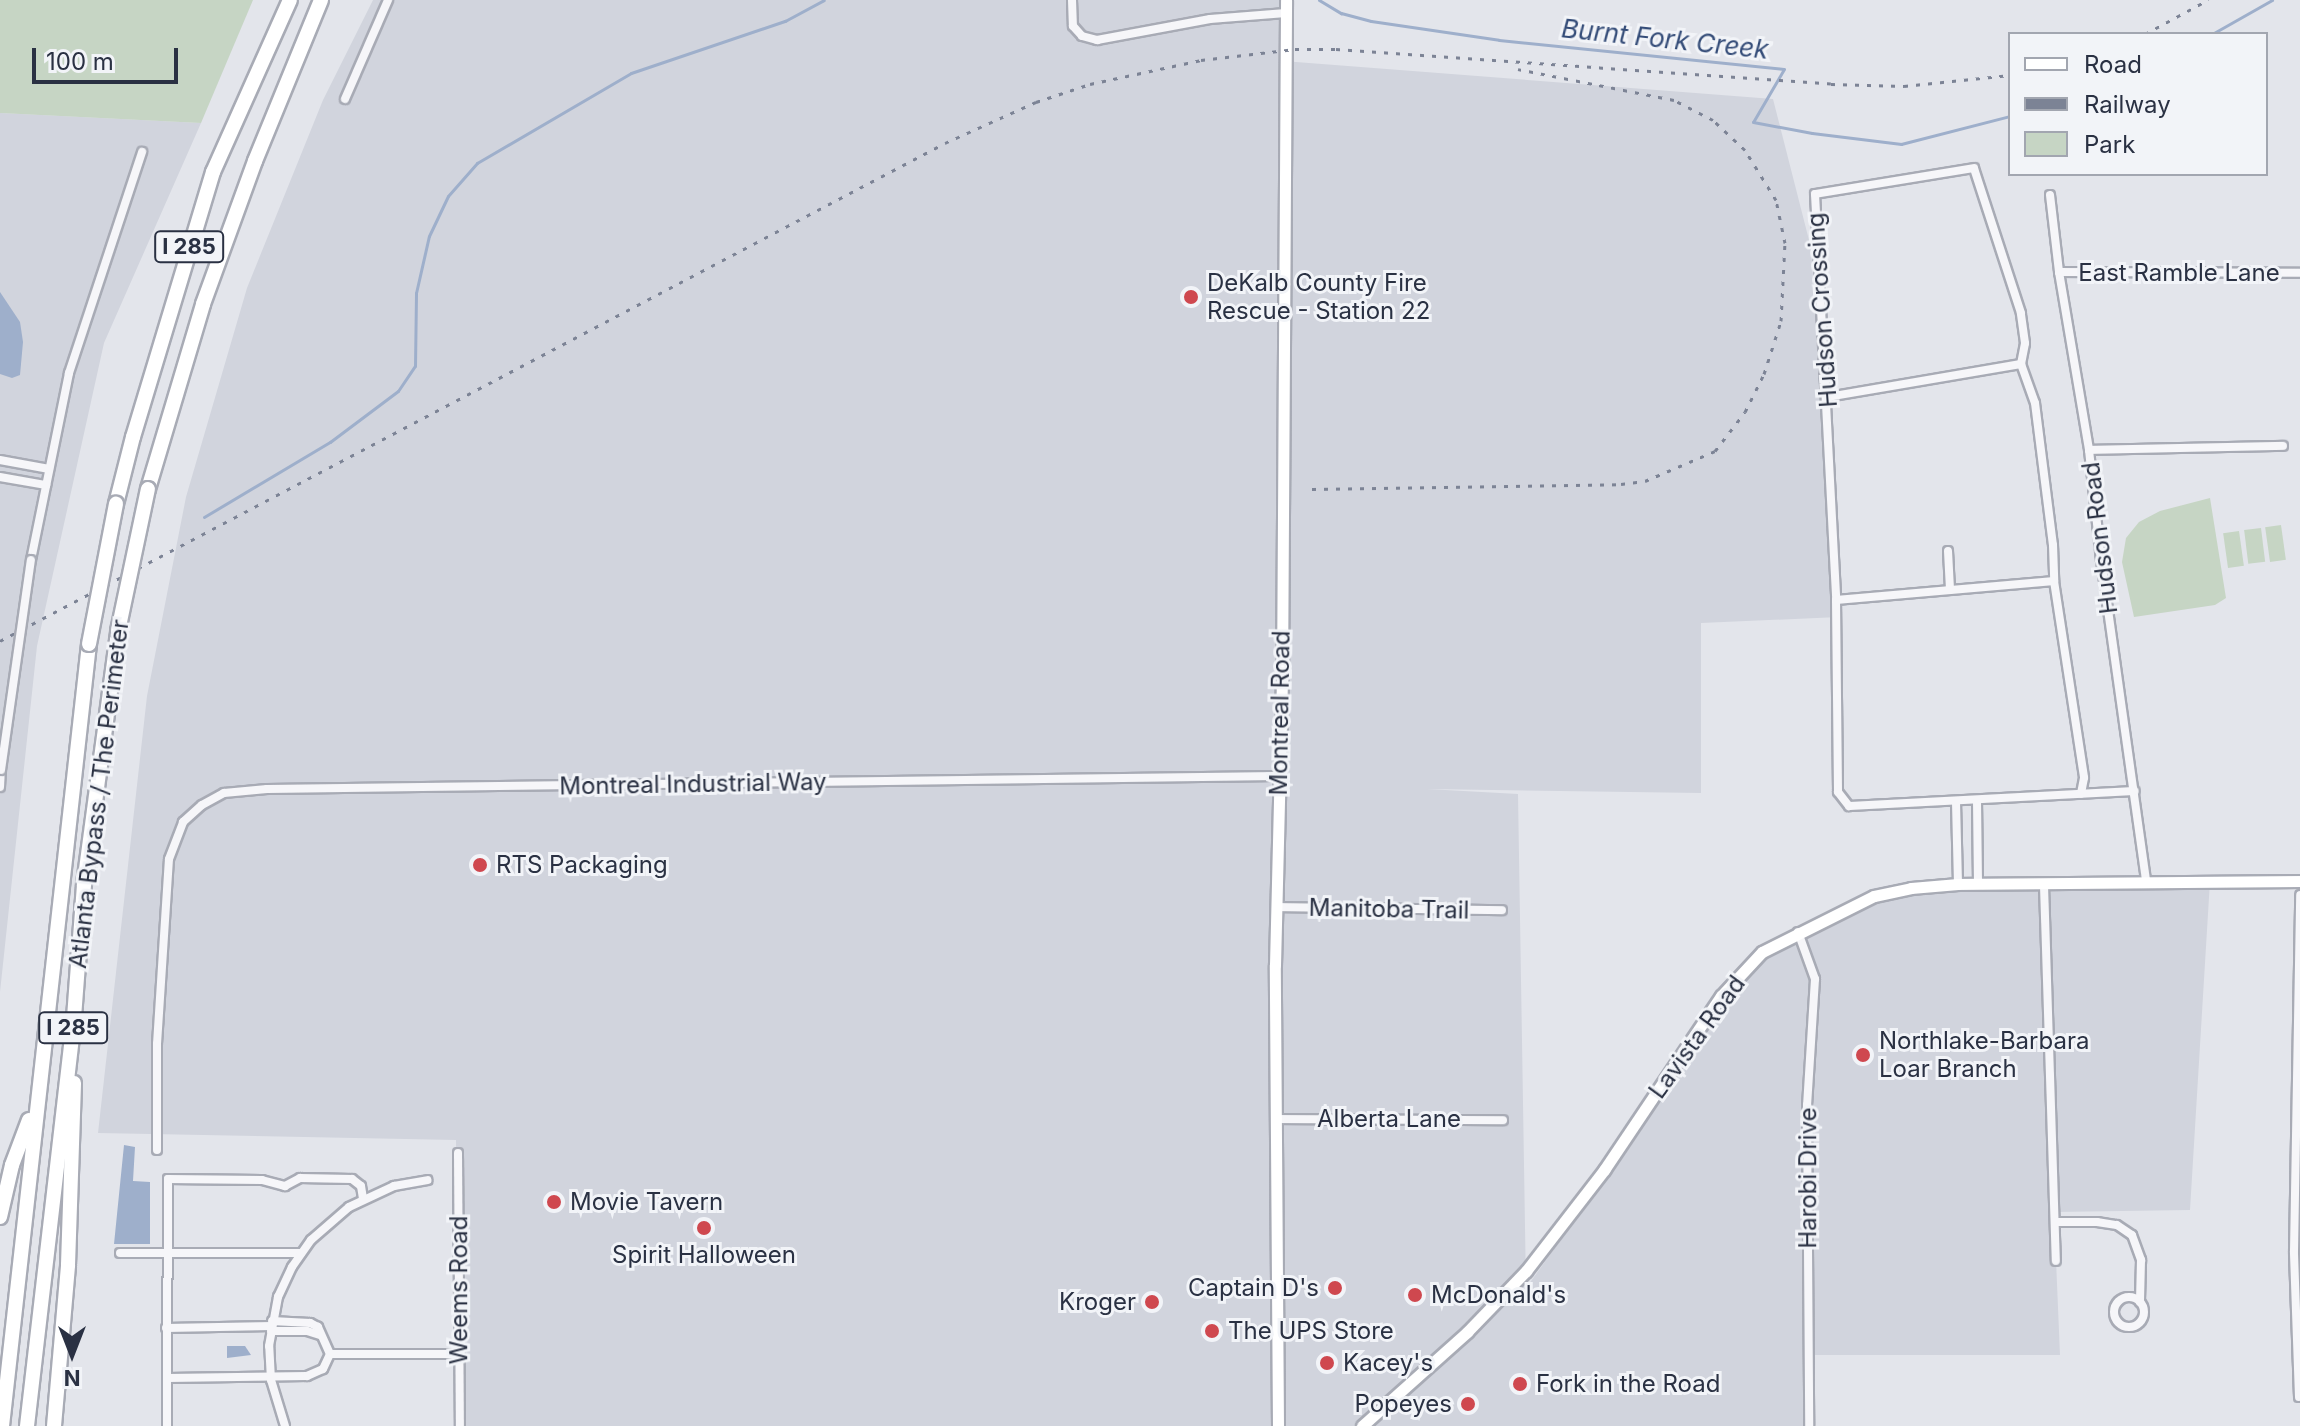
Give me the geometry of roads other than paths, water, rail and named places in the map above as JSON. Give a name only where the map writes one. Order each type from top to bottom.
[{"type":"highway","name":"Atlanta Bypass / The Perimeter","points":[[2,1426],[89,644],[116,504],[141,407],[213,172],[290,0]]},
{"type":"highway","name":"Atlanta Bypass / The Perimeter","points":[[27,1426],[73,1031],[84,884],[118,631],[148,489],[203,304],[255,161],[321,0]]},
{"type":"highway","points":[[54,1426],[68,1265],[74,1110],[73,1031]]},
{"type":"highway","points":[[0,1217],[12,1165],[37,1101]]},
{"type":"street","points":[[345,99],[388,0]]},
{"type":"street","points":[[1072,0],[1073,26],[1082,36],[1097,40],[1286,6]]},
{"type":"street","name":"Montreal Road","points":[[1279,1425],[1276,907],[1286,6]]},
{"type":"street","points":[[0,787],[31,560],[69,373],[142,152]]},
{"type":"street","name":"Hudson Crossing","points":[[2021,364],[2025,343],[2021,313],[1974,168],[1815,194],[1828,397],[1836,600],[1838,792],[1849,806],[2135,791]]},
{"type":"street","name":"Hudson Road","points":[[2050,195],[2059,272],[2089,450],[2101,560],[2146,882]]},
{"type":"street","name":"East Ramble Lane","points":[[2059,272],[2300,273]]},
{"type":"street","points":[[1828,397],[2021,364],[2035,403],[2053,545],[2054,581],[2084,778],[2081,794]]},
{"type":"street","points":[[2089,450],[2283,446]]},
{"type":"street","points":[[0,460],[49,469]]},
{"type":"street","points":[[0,477],[46,485]]},
{"type":"street","points":[[1948,551],[1950,590]]},
{"type":"street","points":[[1836,600],[2054,581]]},
{"type":"street","name":"Montreal Industrial Way","points":[[157,1150],[157,1044],[172,847],[183,822],[202,805],[224,793],[248,789],[1278,776]]},
{"type":"street","points":[[1977,801],[1978,884]]},
{"type":"street","points":[[1956,802],[1958,884]]},
{"type":"street","name":"Lavista Road","points":[[1362,1426],[1467,1332],[1526,1271],[1604,1170],[1721,996],[1762,952],[1874,896],[1958,884],[2300,881]]},
{"type":"street","points":[[2044,885],[2056,1261]]},
{"type":"street","points":[[2299,1397],[2294,1251],[2300,895]]},
{"type":"street","name":"Manitoba Trail","points":[[1276,907],[1502,910]]},
{"type":"street","name":"Harobi Drive","points":[[1798,932],[1815,979],[1807,1105],[1809,1426]]},
{"type":"street","name":"Alberta Lane","points":[[1275,1119],[1503,1120]]},
{"type":"street","name":"Weems Road","points":[[458,1153],[460,1426]]},
{"type":"street","points":[[167,1426],[168,1179],[262,1180],[285,1186],[300,1178],[352,1179],[361,1186],[363,1199]]},
{"type":"street","points":[[285,1426],[271,1377],[272,1326],[285,1282],[301,1253],[323,1228],[363,1199],[394,1186],[427,1180]]},
{"type":"street","points":[[2055,1222],[2117,1225],[2132,1235],[2141,1260],[2140,1302]]},
{"type":"street","points":[[120,1253],[301,1253]]},
{"type":"street","points":[[166,1328],[310,1323],[318,1327],[330,1354],[326,1365],[318,1373],[271,1377],[168,1378]]},
{"type":"street","points":[[330,1354],[459,1354]]},
{"type":"water","points":[[0,292],[20,322],[23,342],[20,375],[12,378],[0,374]]},
{"type":"water","points":[[124,1145],[135,1147],[133,1181],[150,1182],[150,1244],[114,1244]]},
{"type":"water","points":[[227,1346],[245,1346],[251,1355],[227,1358]]},
{"type":"waterway","name":"Burnt Fork Creek","points":[[204,517],[330,442],[398,391],[415,366],[416,293],[429,236],[448,196],[477,163],[631,73],[785,21],[824,0]]},
{"type":"waterway","name":"Burnt Fork Creek","points":[[1319,0],[1341,13],[1371,21],[1499,40],[1784,69],[1753,122],[1812,133],[1901,144],[2008,117]]},
{"type":"waterway","name":"Burnt Fork Creek","points":[[2216,32],[2272,0]]},
{"type":"railway","points":[[2149,32],[2208,0]]},
{"type":"railway","points":[[0,641],[945,143],[1036,102],[1090,84],[1201,60],[1295,49],[1336,49],[1831,84],[1904,86],[2008,75]]},
{"type":"railway","points":[[1312,489],[1621,484],[1645,481],[1715,451],[1745,412],[1764,374],[1781,321],[1785,243],[1776,200],[1745,150],[1713,120],[1674,100],[1518,69]]},
{"type":"place","name":"DeKalb County Fire Rescue - Station 22","points":[[1191,297]]},
{"type":"place","name":"RTS Packaging","points":[[480,865]]},
{"type":"place","name":"Northlake-Barbara Loar Branch","points":[[1863,1055]]},
{"type":"place","name":"Movie Tavern","points":[[554,1202]]},
{"type":"place","name":"Spirit Halloween","points":[[704,1228]]},
{"type":"place","name":"Captain D's","points":[[1335,1288]]},
{"type":"place","name":"McDonald's","points":[[1415,1295]]},
{"type":"place","name":"Kroger","points":[[1152,1302]]},
{"type":"place","name":"The UPS Store","points":[[1212,1331]]},
{"type":"place","name":"Kacey's","points":[[1327,1363]]},
{"type":"place","name":"Fork in the Road","points":[[1520,1384]]},
{"type":"place","name":"Popeyes","points":[[1468,1404]]}]
